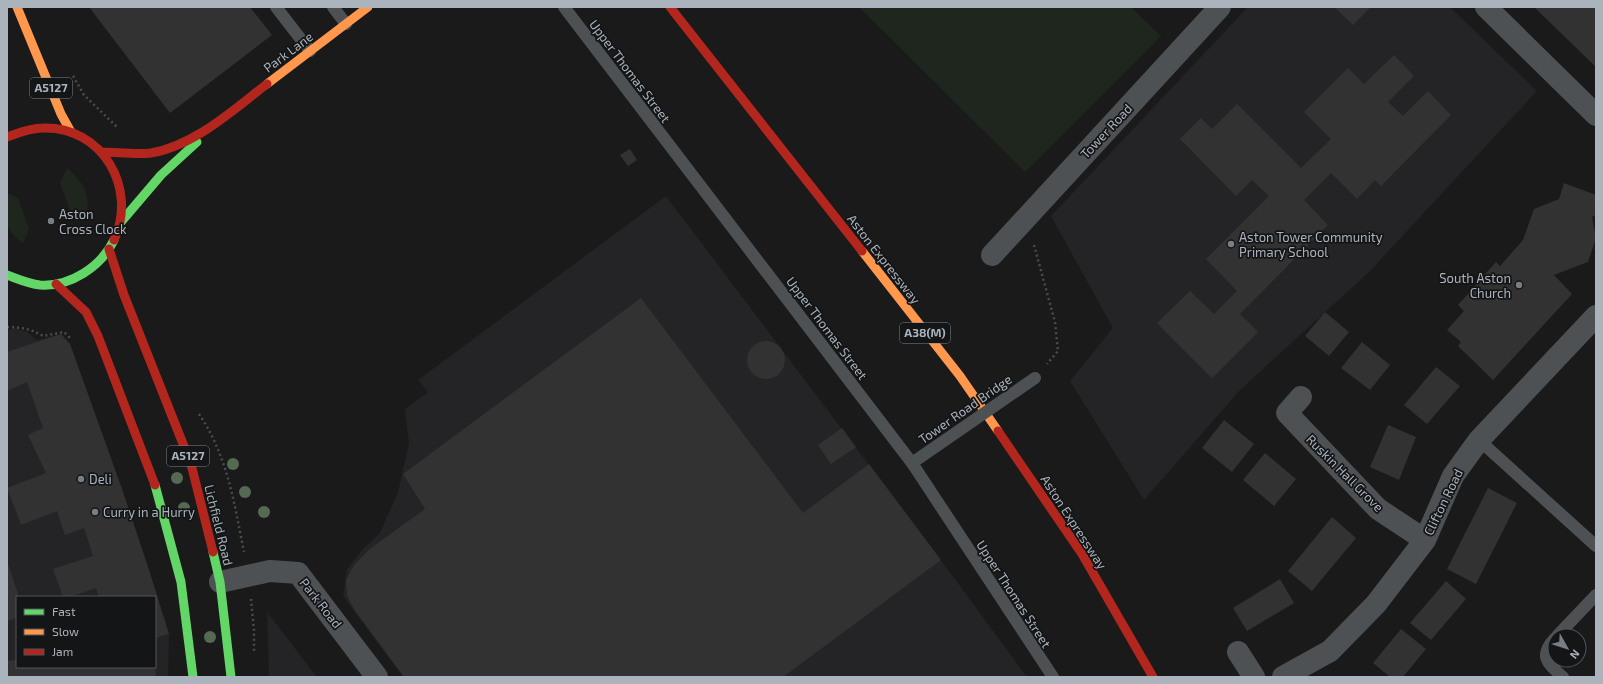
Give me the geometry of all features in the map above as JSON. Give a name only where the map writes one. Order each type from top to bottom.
[{"type":"main road","name":"A5127","points":[[17,7],[61,114],[71,132]]},
{"type":"main road","name":"Park Lane","points":[[101,152],[150,153],[182,144],[224,117],[368,7]]},
{"type":"main road","name":"Aston Expressway","points":[[670,7],[960,376],[1082,554],[1153,677]]},
{"type":"main road","name":"Park Lane","points":[[121,222],[161,175],[224,117]]},
{"type":"main road","points":[[7,137],[25,130],[48,128],[71,132],[87,140],[101,152],[115,172],[122,196],[121,222],[117,236],[109,250],[95,266],[77,277],[56,284],[42,285],[28,283],[7,275]]},
{"type":"main road","name":"Lichfield Road","points":[[109,250],[124,295],[191,464],[220,582],[231,677]]},
{"type":"main road","points":[[7,286],[28,283]]},
{"type":"main road","name":"A5127","points":[[56,284],[86,312],[98,336],[157,490],[181,582],[193,677]]},
{"type":"street","name":"Tower Road","points":[[992,255],[1026,216],[1220,7]]},
{"type":"street","points":[[1486,7],[1596,115]]},
{"type":"street","name":"Clifton Road","points":[[1283,677],[1330,651],[1376,604],[1425,540],[1453,476],[1479,440],[1596,316]]},
{"type":"street","name":"Ruskin Hall Grove","points":[[1301,397],[1287,413],[1378,509],[1425,540]]},
{"type":"street","name":"Park Road","points":[[220,582],[270,571],[298,573],[377,677]]},
{"type":"street","points":[[1238,652],[1254,677]]},
{"type":"lane","points":[[276,7],[310,51]]},
{"type":"lane","points":[[333,7],[346,24]]},
{"type":"lane","name":"Upper Thomas Street","points":[[564,7],[912,463],[1052,677]]},
{"type":"lane","name":"Tower Road Bridge","points":[[912,463],[1035,378]]},
{"type":"lane","points":[[1479,440],[1596,546]]},
{"type":"lane","points":[[1565,628],[1596,595]]},
{"type":"lane","points":[[1547,648],[1545,652],[1547,660]]},
{"type":"lane","points":[[1552,668],[1563,677]]},
{"type":"path","points":[[1026,216],[1055,322],[1058,351],[1035,378]]},
{"type":"path","points":[[7,327],[21,327],[34,331],[43,336],[64,332],[73,341]]},
{"type":"shaded area","points":[[859,7],[1131,7],[1161,36],[1025,172]]},
{"type":"shaded area","name":"Aston Tower Community Primary School","points":[[1248,7],[1450,7],[1537,91],[1369,272],[1240,390],[1144,500],[1070,381],[1113,328],[1051,216]]},
{"type":"shaded area","points":[[67,168],[78,179],[85,191],[88,204],[86,220],[71,213],[60,183]]},
{"type":"shaded area","points":[[7,193],[18,198],[29,229],[23,243],[11,232],[8,227],[6,216]]},
{"type":"shaded area","points":[[666,196],[949,571],[1027,677],[403,677],[343,596],[347,569],[363,549],[380,533],[398,492],[409,443],[405,409],[428,392],[418,380]]},
{"type":"shaded area","points":[[14,328],[27,332],[37,340],[61,334],[70,344],[122,489],[169,634],[168,677],[7,677],[7,330]]},
{"type":"shaded area","points":[[267,612],[317,677],[269,677]]},
{"type":"building","points":[[89,7],[250,7],[272,35],[170,113]]},
{"type":"building","points":[[1334,7],[1371,7],[1353,25]]},
{"type":"building","points":[[1534,7],[1596,7],[1596,67]]},
{"type":"building","points":[[1394,55],[1414,76],[1388,102],[1403,116],[1428,91],[1451,115],[1381,186],[1375,180],[1357,199],[1331,173],[1304,200],[1328,225],[1240,314],[1258,332],[1212,378],[1157,323],[1190,291],[1214,314],[1237,291],[1206,259],[1269,196],[1252,180],[1236,196],[1180,139],[1201,118],[1212,129],[1237,104],[1301,168],[1331,139],[1304,112],[1348,68],[1364,84]]},
{"type":"building","points":[[630,149],[637,160],[628,166],[620,155]]},
{"type":"building","name":"South Aston Church","points":[[1564,183],[1596,195],[1596,215],[1592,217],[1596,238],[1588,262],[1554,275],[1572,294],[1493,380],[1458,346],[1461,342],[1447,330],[1464,311],[1458,305],[1496,262],[1500,266],[1523,240],[1534,209],[1559,199]]},
{"type":"building","name":"Aston Cross Clock","points":[[52,218],[54,223],[49,225],[47,219]]},
{"type":"building","points":[[641,298],[803,513],[869,464],[941,560],[783,677],[404,677],[356,612],[347,596],[346,580],[354,565],[371,548],[425,509],[403,474]]},
{"type":"building","points":[[1325,312],[1349,332],[1329,356],[1305,336]]},
{"type":"building","points":[[61,334],[70,344],[122,489],[169,634],[156,638],[156,596],[99,596],[96,588],[72,596],[63,596],[53,569],[93,556],[84,528],[65,535],[57,511],[21,525],[7,488],[46,473],[28,435],[43,428],[27,382],[7,391],[7,352]]},
{"type":"building","points":[[766,341],[779,347],[785,360],[779,373],[766,379],[753,373],[747,360],[753,347]]},
{"type":"building","points":[[1362,342],[1390,365],[1370,390],[1341,368]]},
{"type":"building","points":[[1436,367],[1460,386],[1427,424],[1404,405]]},
{"type":"building","points":[[1224,420],[1254,444],[1232,472],[1202,448]]},
{"type":"building","points":[[1388,425],[1416,437],[1399,480],[1370,467]]},
{"type":"building","points":[[842,428],[856,447],[831,464],[818,445]]},
{"type":"building","points":[[1265,453],[1296,479],[1274,506],[1243,480]]},
{"type":"building","points":[[1488,488],[1517,503],[1476,584],[1447,569]]},
{"type":"building","points":[[1332,517],[1356,538],[1312,591],[1288,571]]},
{"type":"building","points":[[7,561],[19,596],[16,596],[16,618],[7,621]]},
{"type":"building","points":[[1280,579],[1294,603],[1247,631],[1233,608]]},
{"type":"building","points":[[1446,581],[1466,599],[1431,640],[1410,623]]},
{"type":"building","points":[[1401,629],[1426,649],[1403,677],[1390,677],[1373,663]]},
{"type":"building","points":[[16,660],[16,668],[155,668],[156,677],[7,677],[7,661]]},
{"type":"traffic: fast","points":[[121,222],[161,175],[197,142]]},
{"type":"traffic: fast","points":[[7,275],[40,285],[62,283],[73,279],[93,267],[101,259],[114,240]]},
{"type":"traffic: fast","points":[[155,485],[181,582],[193,677]]},
{"type":"traffic: fast","points":[[213,552],[220,582],[231,677]]},
{"type":"traffic: slow","points":[[17,7],[61,114],[71,132]]},
{"type":"traffic: slow","points":[[267,84],[368,7]]},
{"type":"traffic: slow","points":[[862,251],[960,376],[998,431]]},
{"type":"traffic: jam","points":[[670,7],[862,251]]},
{"type":"traffic: jam","points":[[101,152],[145,154],[167,149],[182,143],[212,126],[267,84]]},
{"type":"traffic: jam","points":[[7,137],[38,128],[64,130],[82,137],[98,149],[110,164],[118,181],[121,200],[120,220],[114,240]]},
{"type":"traffic: jam","points":[[109,249],[124,295],[191,464],[213,552]]},
{"type":"traffic: jam","points":[[56,284],[86,312],[98,336],[155,485]]},
{"type":"traffic: jam","points":[[998,431],[1082,554],[1153,677]]},
{"type":"place","name":"Aston Cross Clock","points":[[51,221]]},
{"type":"place","name":"Aston Tower Community Primary School","points":[[1231,244]]},
{"type":"place","name":"South Aston Church","points":[[1519,285]]},
{"type":"place","name":"Deli","points":[[81,479]]},
{"type":"place","name":"Curry in a Hurry","points":[[95,512]]}]
